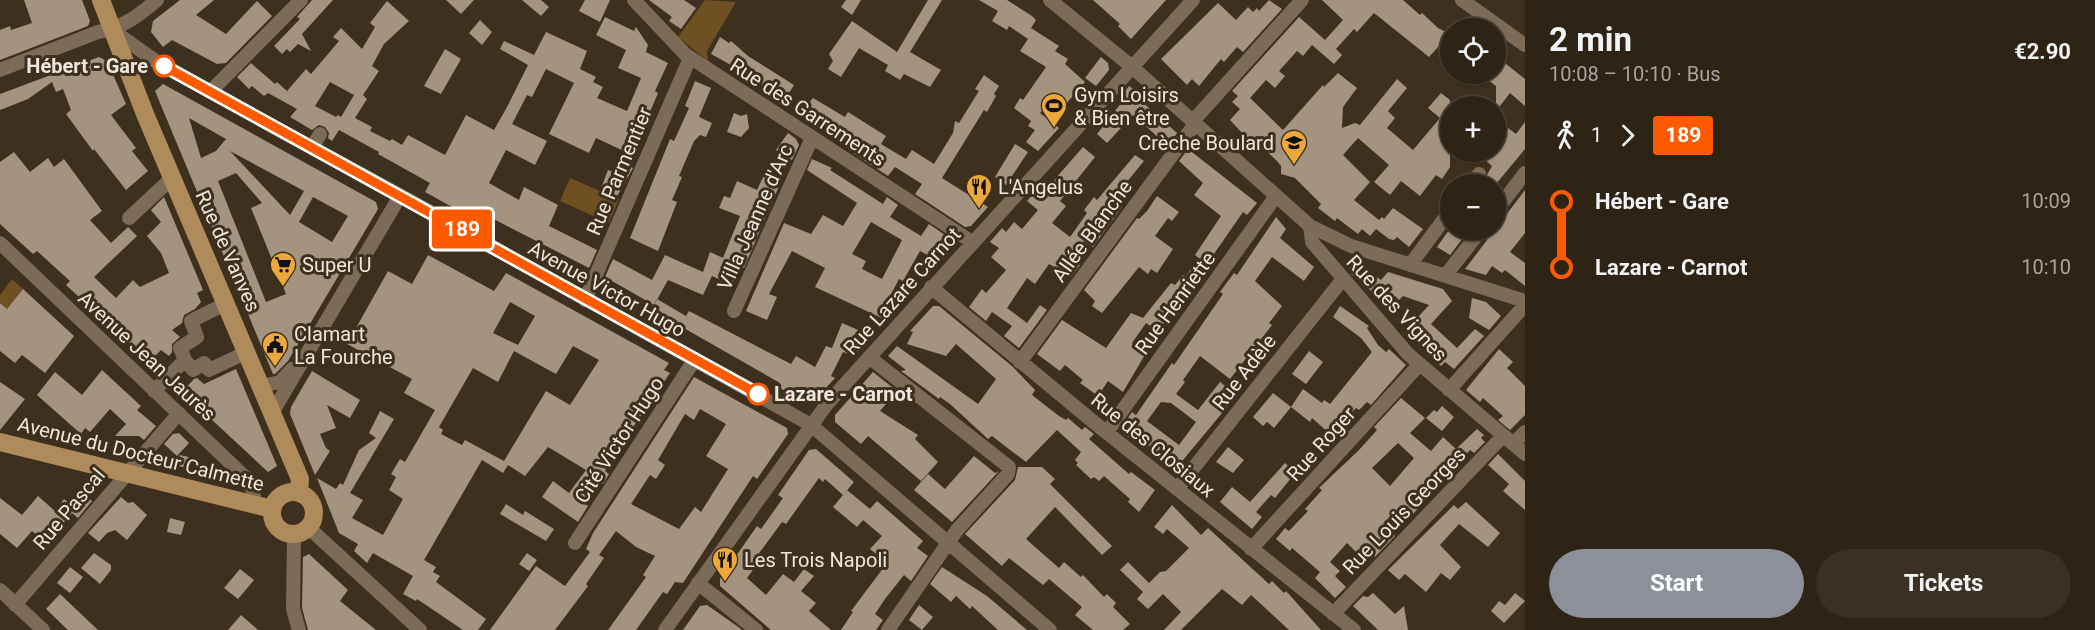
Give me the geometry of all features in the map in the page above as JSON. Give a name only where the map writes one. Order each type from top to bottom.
[{"type":"main road","name":"Rue de Vanves","points":[[100,0],[172,178],[248,352],[300,479],[299,492]]},
{"type":"main road","name":"Avenue du Docteur Calmette","points":[[0,442],[238,503],[263,507]]},
{"type":"main road","points":[[299,492],[307,496],[314,506],[313,521],[301,531],[279,530],[263,507],[284,493],[299,492]]},
{"type":"street","points":[[0,70],[98,32],[112,30],[131,21],[157,0]]},
{"type":"street","points":[[210,93],[301,0]]},
{"type":"street","name":"Rue des Garrements","points":[[634,0],[666,36],[690,58],[972,242]]},
{"type":"street","points":[[1050,0],[1131,66],[1310,226],[1351,246],[1525,303],[1449,390]]},
{"type":"street","name":"Rue Lazare Carnot","points":[[665,630],[811,424],[931,287],[1193,0]]},
{"type":"street","name":"Allée Blanche","points":[[1020,362],[1194,123],[1302,0]]},
{"type":"street","points":[[1462,0],[1525,45]]},
{"type":"street","name":"Avenue Victor Hugo","points":[[112,30],[157,62],[210,93],[811,424],[1050,630]]},
{"type":"street","name":"Rue Parmentier","points":[[585,300],[690,58]]},
{"type":"street","points":[[312,148],[320,134]]},
{"type":"street","name":"Villa Jeanne d'Arc","points":[[734,311],[812,138]]},
{"type":"street","points":[[1506,198],[1525,173]]},
{"type":"street","points":[[129,218],[172,178]]},
{"type":"street","points":[[272,413],[400,196]]},
{"type":"street","name":"Rue Henriette","points":[[1107,432],[1276,196]]},
{"type":"street","points":[[1410,265],[1440,224]]},
{"type":"street","name":"Rue des Vignes","points":[[1310,226],[1312,242],[1342,280],[1419,365],[1525,454]]},
{"type":"street","points":[[1445,276],[1473,240]]},
{"type":"street","name":"Avenue Jean Jaurès","points":[[0,243],[245,477],[263,507]]},
{"type":"street","name":"Rue Adèle","points":[[1177,489],[1342,280]]},
{"type":"street","name":"Rue des Closiaux","points":[[931,287],[1020,362],[1354,630]]},
{"type":"street","points":[[227,303],[191,321],[196,337],[180,348],[185,360],[193,370],[204,363],[209,370],[248,352]]},
{"type":"street","points":[[869,357],[1009,464],[1008,474],[957,530],[890,629]]},
{"type":"street","name":"Cité Victor Hugo","points":[[575,543],[695,359]]},
{"type":"street","points":[[154,391],[185,360]]},
{"type":"street","points":[[261,386],[280,382],[295,365],[303,361]]},
{"type":"street","name":"Rue Roger","points":[[1251,549],[1419,365]]},
{"type":"street","name":"Rue Pascal","points":[[15,605],[125,473],[179,413]]},
{"type":"street","name":"Rue Louis Georges","points":[[1333,614],[1508,440],[1525,432]]},
{"type":"street","points":[[298,630],[293,609],[301,531]]},
{"type":"street","points":[[301,531],[420,630]]},
{"type":"street","points":[[698,583],[756,630]]},
{"type":"street","points":[[0,590],[43,630]]},
{"type":"shaded area","points":[[705,0],[736,2],[707,51],[708,61],[678,37]]},
{"type":"shaded area","points":[[570,178],[619,199],[609,223],[560,201]]},
{"type":"shaded area","points":[[12,279],[23,289],[7,309],[0,303],[0,295]]},
{"type":"building","points":[[24,0],[82,0],[90,21],[88,26],[0,60],[0,30],[10,26],[11,30],[32,23]]},
{"type":"building","points":[[180,0],[214,0],[196,15],[226,34],[257,1],[272,16],[226,63],[217,64],[172,40],[163,47],[151,32],[153,21]]},
{"type":"building","points":[[312,0],[333,0],[302,34],[311,51],[298,44],[290,52],[287,49],[282,54],[274,46],[300,19],[297,17]]},
{"type":"building","points":[[446,0],[474,0],[461,14]]},
{"type":"building","points":[[522,0],[541,0],[549,7],[541,16]]},
{"type":"building","points":[[585,0],[610,0],[600,22],[579,11]]},
{"type":"building","points":[[649,0],[684,0],[696,8],[681,29],[669,21],[672,17]]},
{"type":"building","points":[[846,0],[861,0],[852,15],[841,7]]},
{"type":"building","points":[[928,0],[942,0],[910,52],[941,70],[930,87],[904,74],[900,80],[885,71],[888,65],[859,48],[841,77],[828,69],[833,61],[829,54],[852,21],[897,52]]},
{"type":"building","points":[[979,0],[1007,0],[1032,16],[1036,20],[1031,28],[1059,46],[1055,51],[1068,59],[1065,64],[1085,82],[1065,105],[1055,96],[1040,113],[1059,128],[1038,151],[1026,142],[1035,130],[1028,126],[1031,121],[1014,108],[1020,98],[1023,100],[1046,67],[1020,51],[1028,39],[1009,26],[1007,30],[992,21],[998,11]]},
{"type":"building","points":[[1093,0],[1166,0],[1131,39],[1118,26],[1120,24]]},
{"type":"building","points":[[1269,0],[1282,9],[1243,52],[1237,47],[1224,62],[1221,59],[1199,86],[1192,79],[1187,85],[1161,59],[1218,3],[1236,20],[1248,7],[1253,12],[1257,8],[1259,11]]},
{"type":"building","points":[[1322,0],[1403,0],[1440,29],[1440,45],[1429,57],[1374,13],[1357,32],[1354,29],[1336,49],[1342,55],[1334,64],[1312,45],[1303,56],[1297,51],[1279,71],[1285,76],[1275,88],[1266,80],[1250,98],[1283,130],[1323,85],[1324,87],[1338,73],[1357,88],[1343,107],[1342,128],[1355,123],[1360,125],[1397,79],[1407,88],[1388,111],[1395,118],[1387,128],[1413,150],[1440,118],[1440,162],[1450,162],[1450,167],[1445,174],[1440,174],[1440,178],[1436,175],[1420,196],[1401,181],[1390,195],[1374,182],[1389,165],[1358,138],[1343,155],[1370,182],[1354,200],[1379,220],[1382,217],[1384,219],[1393,208],[1423,229],[1409,247],[1397,237],[1394,240],[1389,239],[1376,229],[1370,236],[1362,229],[1358,234],[1337,218],[1335,221],[1318,208],[1321,204],[1295,178],[1281,174],[1281,166],[1277,161],[1260,145],[1256,148],[1230,120],[1240,109],[1232,102],[1238,96],[1232,91],[1299,17],[1325,40],[1343,20]]},
{"type":"building","points":[[387,1],[409,21],[384,44],[372,66],[379,71],[363,95],[367,99],[355,118],[372,127],[370,131],[390,141],[392,139],[402,145],[408,135],[445,155],[466,115],[494,130],[507,107],[528,65],[500,49],[504,41],[534,55],[546,32],[587,51],[580,69],[596,77],[593,82],[603,87],[597,98],[627,111],[641,78],[618,68],[626,50],[596,35],[605,17],[634,31],[636,27],[648,45],[646,52],[668,63],[655,91],[658,93],[653,105],[630,154],[596,138],[589,153],[549,134],[574,83],[546,69],[532,97],[527,95],[512,124],[547,141],[535,165],[506,150],[489,183],[519,200],[524,187],[558,205],[549,226],[597,250],[589,268],[476,210],[472,218],[425,192],[430,183],[378,154],[379,152],[339,130],[332,141],[328,138],[329,133],[325,127],[319,125],[312,130],[290,117],[297,109],[268,93],[264,96],[252,86],[249,89],[237,77],[251,63],[275,84],[277,82],[287,91],[306,69],[311,74],[339,41],[333,37],[341,28],[362,49],[375,27],[370,23]],"holes":[[[330,82],[354,95],[341,117],[338,115],[336,117],[315,106]]]},
{"type":"building","points":[[480,20],[492,32],[482,45],[469,33]]},
{"type":"building","points":[[720,37],[729,43],[731,41],[748,56],[794,85],[784,101],[749,75],[711,54]]},
{"type":"building","points":[[445,49],[461,59],[441,94],[424,86]]},
{"type":"building","points":[[99,57],[107,61],[126,104],[111,115],[136,148],[132,151],[148,171],[126,190],[66,114],[71,110],[63,89],[56,92],[52,82],[28,99],[0,110],[0,94]]},
{"type":"building","points":[[1101,57],[1108,63],[1109,70],[1096,86],[1085,78]]},
{"type":"building","points":[[1506,64],[1525,79],[1525,106],[1510,93],[1506,98],[1506,96],[1496,96],[1496,86],[1493,84],[1506,84]]},
{"type":"building","points":[[984,75],[999,86],[994,94],[996,96],[987,112],[984,110],[942,178],[988,207],[971,226],[965,227],[915,194],[922,184],[895,167],[888,176],[853,153],[857,146],[800,114],[813,98],[845,117],[848,112],[886,136],[881,144],[906,159],[912,150],[934,164],[953,133],[955,121],[959,123],[979,91],[975,89]]},
{"type":"building","points":[[695,81],[711,88],[699,117],[712,123],[706,137],[700,135],[694,141],[679,176],[682,177],[672,200],[677,202],[658,251],[630,238],[670,139],[674,141],[689,108],[685,106]]},
{"type":"building","points":[[163,84],[376,202],[378,209],[288,361],[275,374],[273,374],[155,91]],"holes":[[[189,118],[226,139],[216,151],[201,158]],[[230,151],[304,191],[290,215]],[[236,173],[262,203],[251,208],[286,294],[266,302],[218,181]],[[313,197],[348,216],[332,242],[299,222]]]},
{"type":"building","points":[[1129,86],[1142,95],[1139,99],[1177,133],[1165,150],[1167,145],[1133,115],[1107,143],[1097,134],[1122,102],[1119,100]]},
{"type":"building","points":[[1441,93],[1445,96],[1440,96],[1440,118],[1428,108]]},
{"type":"building","points":[[734,113],[741,116],[747,114],[749,128],[741,137],[727,132]]},
{"type":"building","points":[[1525,122],[1525,149],[1504,174],[1488,174],[1492,166],[1487,162],[1506,162],[1506,131],[1508,128],[1516,134]]},
{"type":"building","points":[[788,133],[796,139],[799,145],[792,160],[776,150]]},
{"type":"building","points":[[1015,144],[1028,152],[1006,185],[995,177]]},
{"type":"building","points":[[1083,147],[1095,157],[1060,201],[1066,206],[1052,223],[1070,237],[1087,213],[1084,210],[1094,197],[1097,200],[1135,155],[1144,161],[1112,200],[1122,207],[1093,247],[1084,241],[1071,258],[1080,265],[1071,277],[1049,264],[1035,284],[1027,278],[1007,308],[1027,323],[1040,305],[1047,310],[1019,348],[1004,336],[1012,326],[992,312],[986,321],[969,307],[982,289],[986,293],[1006,270],[991,257],[999,248],[990,242],[1002,228],[1006,232],[1014,222],[1022,229],[1038,210],[1027,201],[1044,182],[1049,186]]},
{"type":"building","points":[[1188,149],[1257,203],[1247,215],[1243,212],[1207,264],[1195,255],[1221,216],[1194,195],[1203,183],[1179,161]]},
{"type":"building","points":[[14,152],[30,172],[48,158],[54,167],[64,159],[102,211],[90,220],[111,243],[128,227],[137,236],[94,277],[116,298],[133,280],[140,287],[169,273],[161,253],[147,236],[161,222],[151,210],[164,197],[203,290],[197,293],[201,302],[195,309],[184,315],[182,323],[172,330],[180,337],[172,344],[172,352],[169,356],[161,350],[149,362],[66,285],[70,281],[37,251],[33,254],[0,224],[0,162]]},
{"type":"building","points":[[812,159],[832,168],[830,170],[883,204],[887,197],[898,205],[890,217],[921,236],[929,224],[945,235],[931,257],[920,251],[903,281],[899,279],[888,300],[900,305],[886,320],[815,287],[825,268],[792,251],[769,294],[777,297],[767,320],[746,311],[784,223],[811,234],[823,215],[843,226],[857,203],[807,170]],"holes":[[[871,222],[902,240],[882,279],[862,269],[866,261],[852,254]]]},
{"type":"building","points":[[618,161],[633,168],[616,198],[600,191],[608,170],[613,172]]},
{"type":"building","points":[[765,173],[777,178],[774,184],[779,186],[744,268],[741,266],[732,285],[712,276],[703,295],[668,280],[654,305],[605,277],[613,259],[652,280],[665,255],[703,272],[710,252],[723,258],[740,216],[719,208],[724,196],[730,198],[737,181],[757,190]]},
{"type":"building","points":[[1525,190],[1525,233],[1510,252],[1525,263],[1525,286],[1505,270],[1502,273],[1492,266],[1486,275],[1465,269],[1487,240],[1506,240],[1506,215]]},
{"type":"building","points":[[1157,196],[1179,212],[1172,221],[1168,218],[1155,236],[1173,249],[1157,273],[1151,269],[1148,274],[1139,267],[1102,313],[1092,306],[1095,301],[1084,290],[1137,218],[1139,219],[1147,211]]},
{"type":"building","points":[[1276,217],[1286,229],[1280,238],[1314,267],[1304,281],[1272,257],[1255,281],[1282,306],[1269,323],[1272,325],[1230,379],[1200,356],[1183,380],[1185,382],[1176,394],[1198,410],[1220,382],[1237,395],[1178,466],[1161,453],[1153,453],[1152,448],[1136,436],[1133,441],[1120,430],[1132,412],[1136,415],[1172,363],[1174,365],[1223,294],[1220,292],[1234,273],[1237,275]],"holes":[[[1161,402],[1171,403],[1196,422],[1179,445],[1147,421]]]},
{"type":"building","points":[[1442,240],[1461,240],[1450,255],[1437,247]]},
{"type":"building","points":[[428,255],[494,291],[506,273],[669,363],[664,370],[670,373],[610,461],[605,471],[609,474],[603,484],[599,481],[584,503],[588,506],[578,522],[542,497],[553,481],[569,493],[586,470],[548,447],[525,476],[508,465],[503,473],[482,460],[424,560],[436,567],[433,572],[440,576],[436,582],[486,619],[478,630],[463,630],[417,599],[416,601],[403,594],[413,576],[373,553],[367,563],[354,551],[358,544],[339,533],[317,478],[336,489],[340,483],[343,485],[359,450],[376,438],[369,433],[380,411],[394,419],[350,493],[363,500],[352,518],[383,535],[403,499],[389,490],[396,477],[391,474],[400,459],[405,462],[435,410],[404,393],[412,379],[347,344],[388,271],[412,284]],"holes":[[[510,302],[535,316],[518,345],[493,333]],[[573,346],[599,360],[570,405],[546,391],[504,461],[465,440],[462,445],[441,434],[443,430],[439,427],[473,368],[498,382],[514,351],[556,374]]]},
{"type":"building","points":[[1194,264],[1205,273],[1198,283],[1187,275]]},
{"type":"building","points":[[1358,265],[1381,280],[1388,272],[1443,289],[1452,301],[1431,324],[1457,348],[1475,329],[1484,336],[1454,369],[1445,362],[1441,366],[1411,335],[1413,333],[1408,328],[1429,305],[1403,296],[1399,300],[1395,296],[1387,304],[1351,274]]},
{"type":"building","points":[[1183,275],[1194,282],[1158,331],[1146,323],[1132,343],[1146,353],[1123,392],[1108,381],[1098,396],[1080,383],[1083,380],[1065,365],[1060,371],[1037,354],[1062,320],[1106,348],[1131,313],[1143,318],[1171,283],[1175,285]]},
{"type":"building","points":[[23,289],[74,336],[45,373],[22,355],[15,363],[0,351],[0,303],[7,309]]},
{"type":"building","points":[[1472,298],[1486,302],[1501,316],[1489,330],[1469,318]]},
{"type":"building","points":[[657,299],[686,316],[689,311],[791,364],[796,356],[815,367],[826,346],[832,348],[842,323],[872,336],[854,356],[843,352],[831,376],[835,378],[813,402],[806,403],[778,387],[780,383],[680,326],[677,331],[648,315]]},
{"type":"building","points":[[933,306],[939,306],[1012,366],[1035,390],[1032,395],[1059,416],[1066,420],[1068,418],[1082,430],[1085,427],[1094,434],[1089,439],[1129,474],[1131,472],[1155,490],[1139,512],[1128,502],[1130,499],[1104,476],[1099,481],[1094,477],[1091,479],[1076,465],[1078,463],[1075,460],[1081,452],[1057,430],[1026,462],[992,436],[988,439],[950,404],[940,397],[939,399],[901,371],[906,370],[888,356],[897,346],[978,404],[996,379],[956,344],[946,356],[907,344],[913,332],[910,331]]},
{"type":"building","points":[[1340,306],[1369,326],[1367,328],[1378,345],[1386,352],[1389,349],[1406,365],[1371,405],[1367,402],[1359,410],[1356,408],[1330,434],[1312,418],[1310,422],[1291,407],[1303,389],[1322,403],[1324,400],[1330,404],[1372,352],[1361,338],[1333,317]]},
{"type":"building","points":[[1499,349],[1513,362],[1507,368],[1525,386],[1525,415],[1510,430],[1498,420],[1503,416],[1483,398],[1480,402],[1466,390]]},
{"type":"building","points":[[1309,351],[1323,362],[1306,384],[1292,374]]},
{"type":"building","points":[[236,369],[277,466],[268,472],[182,392],[194,379],[197,378],[204,384]]},
{"type":"building","points":[[102,370],[141,406],[137,410],[156,426],[144,440],[139,436],[115,436],[126,424],[110,409],[90,432],[85,428],[81,434],[37,395],[55,372],[82,395]]},
{"type":"building","points":[[312,371],[360,400],[350,418],[327,405],[336,428],[320,434],[326,448],[330,451],[315,475],[290,414],[291,407]]},
{"type":"building","points":[[873,372],[897,391],[880,411],[918,435],[915,439],[938,462],[921,481],[868,436],[861,444],[835,422],[835,415]]},
{"type":"building","points":[[694,377],[787,428],[788,434],[757,479],[753,476],[683,583],[675,582],[667,594],[663,592],[636,630],[608,630],[646,577],[643,575],[655,556],[636,547],[616,531],[599,555],[604,558],[586,584],[588,586],[555,630],[490,630],[536,566],[565,586],[590,552],[586,549],[593,533]],"holes":[[[700,409],[726,424],[706,456],[728,469],[701,512],[695,507],[679,529],[631,504],[650,475],[656,479],[665,465],[658,460],[685,414],[694,420]]]},
{"type":"building","points":[[0,382],[25,399],[0,430]]},
{"type":"building","points":[[1273,393],[1291,407],[1274,428],[1267,422],[1263,426],[1253,417]]},
{"type":"building","points":[[1401,398],[1425,418],[1410,433],[1431,451],[1443,437],[1456,449],[1477,429],[1484,435],[1481,438],[1485,442],[1474,453],[1470,450],[1413,514],[1407,510],[1389,529],[1395,536],[1375,557],[1371,552],[1364,560],[1347,543],[1330,562],[1340,571],[1335,576],[1346,587],[1335,598],[1315,578],[1320,572],[1292,548],[1290,551],[1276,539],[1285,528],[1289,531],[1308,511],[1305,509],[1322,490],[1319,488],[1359,450],[1377,430],[1374,427]],"holes":[[[1398,443],[1414,458],[1390,486],[1372,468]]]},
{"type":"building","points":[[1442,406],[1454,417],[1442,431],[1426,418]]},
{"type":"building","points":[[179,433],[189,443],[177,456],[164,444],[173,434]]},
{"type":"building","points":[[1228,447],[1244,460],[1233,473],[1216,462]]},
{"type":"building","points":[[816,449],[854,482],[843,495],[825,479],[823,482],[819,478],[786,524],[782,522],[757,556],[761,559],[747,578],[766,595],[783,574],[794,582],[804,569],[814,576],[801,591],[816,603],[809,611],[831,630],[771,630],[720,586],[720,579],[757,526],[761,529],[783,498],[778,495],[809,450]]},
{"type":"building","points":[[1498,454],[1525,481],[1525,510],[1503,491],[1509,484],[1488,465]]},
{"type":"building","points":[[180,455],[193,458],[190,469],[175,465]]},
{"type":"building","points":[[974,456],[995,473],[999,471],[952,522],[914,490],[928,474],[945,489]]},
{"type":"building","points":[[1285,463],[1295,473],[1275,498],[1271,495],[1256,512],[1262,517],[1252,529],[1220,502],[1232,487],[1250,502]]},
{"type":"building","points":[[1018,467],[1042,467],[1055,479],[1050,484],[1112,546],[1102,555],[1055,507],[1026,539],[1059,568],[1064,562],[1081,577],[1083,575],[1104,597],[1107,594],[1116,603],[1113,607],[1130,624],[1123,630],[1093,630],[1075,615],[1082,607],[1049,579],[1043,585],[1009,558],[1002,566],[965,534],[1015,480]]},
{"type":"building","points":[[847,490],[870,509],[877,501],[923,541],[917,548],[928,556],[911,581],[904,575],[885,599],[875,614],[883,620],[876,630],[841,630],[853,612],[851,611],[887,563],[870,549],[882,536],[863,520],[857,527],[833,507]]},
{"type":"building","points":[[81,492],[92,501],[78,518],[72,513],[46,543],[32,531],[17,548],[0,534],[0,498],[22,515],[38,496],[55,511],[64,499],[70,504]]},
{"type":"building","points":[[121,497],[128,503],[133,502],[147,515],[127,540],[115,530],[107,533],[99,542],[88,533]]},
{"type":"building","points":[[1466,502],[1500,533],[1488,547],[1459,524],[1440,545],[1461,567],[1450,580],[1441,573],[1426,592],[1405,574],[1399,580],[1388,570],[1454,505],[1458,509]]},
{"type":"building","points":[[506,504],[523,515],[525,511],[554,529],[546,541],[500,514]]},
{"type":"building","points":[[1172,505],[1201,535],[1208,528],[1269,584],[1272,581],[1284,593],[1286,591],[1321,630],[1289,630],[1251,595],[1242,605],[1222,589],[1181,630],[1164,630],[1181,612],[1163,594],[1148,609],[1137,599],[1143,592],[1120,570],[1128,562],[1149,583],[1160,572],[1166,571],[1189,548],[1167,529],[1163,534],[1154,527]]},
{"type":"building","points":[[170,518],[185,522],[181,535],[167,532]]},
{"type":"building","points":[[94,553],[111,565],[111,570],[100,584],[81,568]]},
{"type":"building","points":[[527,553],[537,560],[529,571],[519,564]]},
{"type":"building","points":[[309,554],[348,590],[340,601],[376,630],[308,630],[302,608],[303,557]]},
{"type":"building","points":[[70,567],[83,577],[70,593],[57,583]]},
{"type":"building","points":[[942,567],[987,596],[1027,630],[998,630],[972,606],[970,609],[956,596],[951,602],[930,584]]},
{"type":"building","points":[[240,569],[254,580],[238,599],[224,588]]},
{"type":"building","points":[[1373,593],[1395,614],[1404,606],[1408,630],[1378,630],[1353,606],[1363,596],[1368,597]]},
{"type":"building","points":[[1515,593],[1525,601],[1504,623],[1491,611],[1499,601],[1505,605]]},
{"type":"building","points":[[60,594],[98,630],[68,630],[46,609]]},
{"type":"building","points":[[707,605],[742,630],[683,630],[700,606]]},
{"type":"building","points":[[919,605],[933,617],[922,630],[909,620]]},
{"type":"building","points":[[241,615],[258,630],[228,630]]},
{"type":"bus line","name":"189","points":[[164,66],[758,394]]},
{"type":"place","name":"Hébert - Gare","points":[[164,66]]},
{"type":"place","name":"Gym Loisirs & Bien être","points":[[1054,129]]},
{"type":"place","name":"Crèche Boulard","points":[[1294,166]]},
{"type":"place","name":"L'Angelus","points":[[979,210]]},
{"type":"place","name":"Super U","points":[[283,288]]},
{"type":"place","name":"Clamart La Fourche","points":[[275,368]]},
{"type":"place","name":"Lazare - Carnot","points":[[758,394]]},
{"type":"place","name":"Les Trois Napoli","points":[[725,583]]}]
